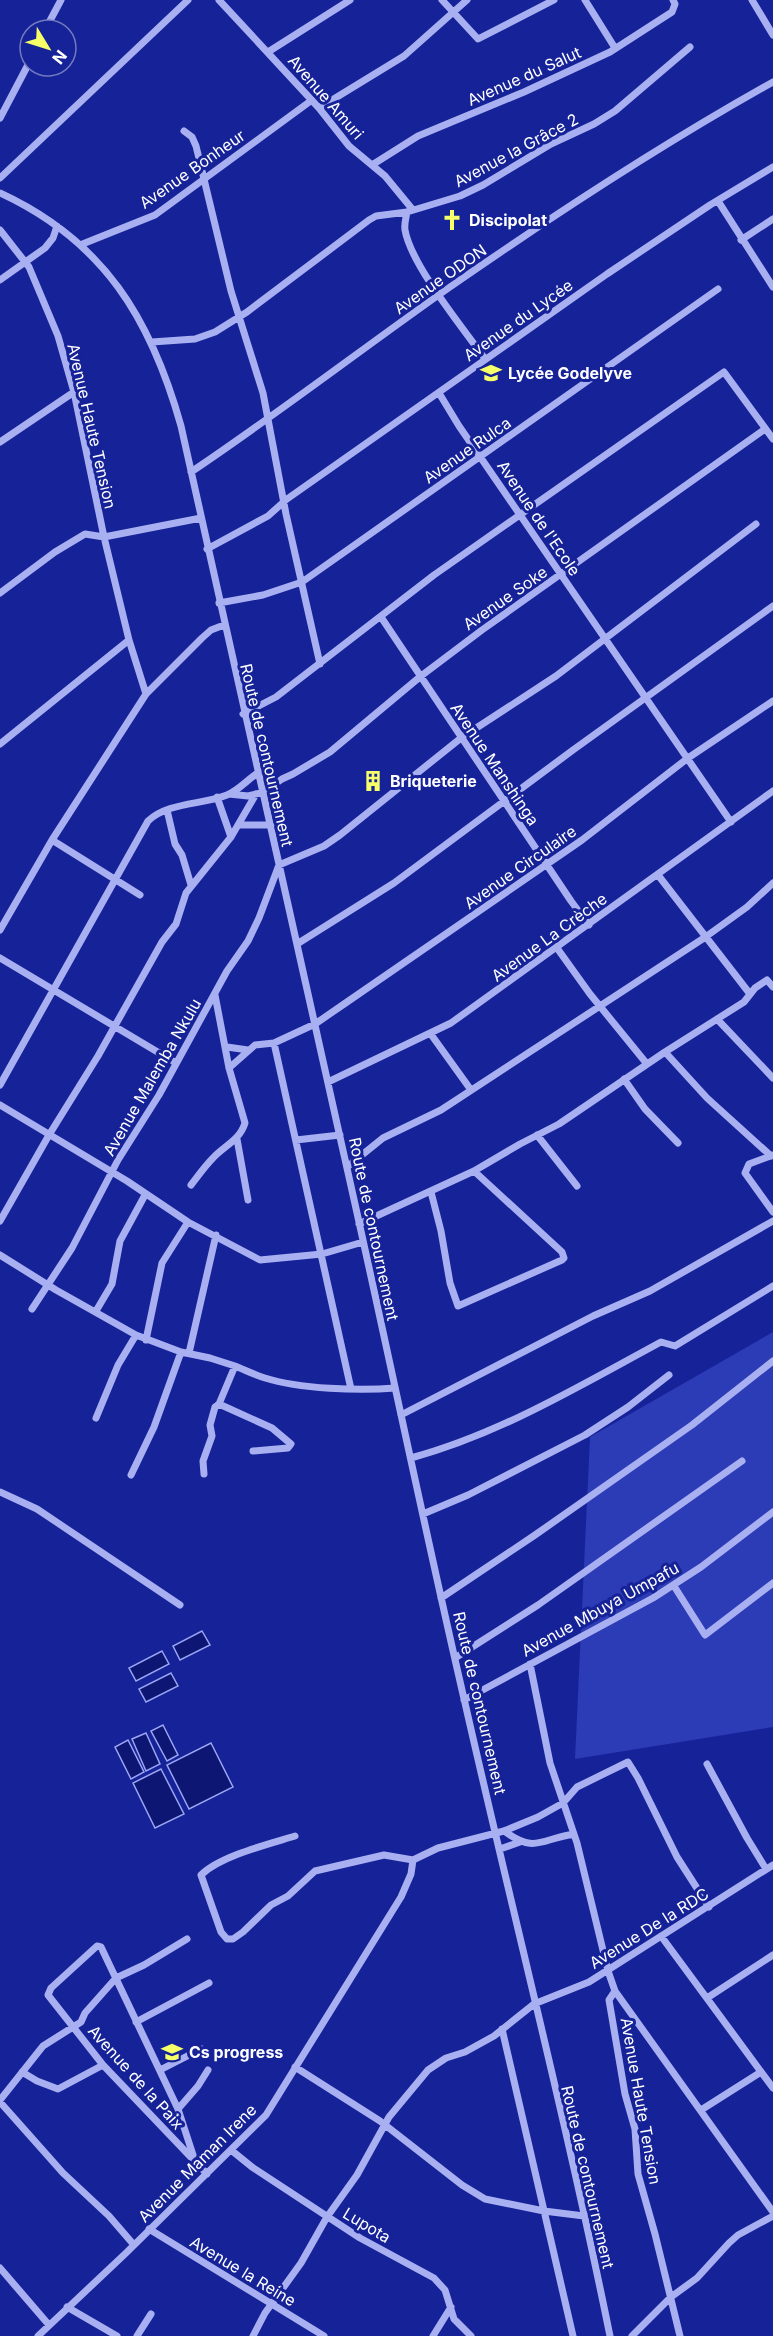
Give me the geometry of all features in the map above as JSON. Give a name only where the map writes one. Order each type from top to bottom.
[{"type":"street","points":[[51,18],[61,0]]},
{"type":"street","points":[[0,178],[188,0]]},
{"type":"street","name":"Avenue Amuri","points":[[219,0],[312,100],[349,146],[397,190],[410,211]]},
{"type":"street","points":[[268,52],[350,0]]},
{"type":"street","points":[[442,0],[478,39],[554,0]]},
{"type":"street","points":[[319,108],[404,56],[467,0]]},
{"type":"street","points":[[585,0],[615,48]]},
{"type":"street","name":"Avenue du Salut","points":[[372,165],[418,136],[524,92],[615,48],[672,12],[675,4],[673,0]]},
{"type":"street","points":[[752,0],[773,34]]},
{"type":"street","name":"Avenue la Grâce 2","points":[[152,342],[195,339],[214,332],[376,216],[410,211],[460,196],[518,165],[551,144],[594,124],[615,111],[690,47]]},
{"type":"street","points":[[0,118],[21,78]]},
{"type":"street","name":"Avenue ODON","points":[[191,472],[440,295],[617,175],[773,82]]},
{"type":"street","name":"Avenue Bonheur","points":[[80,245],[155,214],[312,100]]},
{"type":"street","points":[[184,131],[192,137],[238,317],[263,393],[284,502],[320,664]]},
{"type":"street","name":"Avenue du Lycée","points":[[207,549],[268,516],[284,502],[607,274],[773,167]]},
{"type":"street","name":"Route de contournement","points":[[0,193],[57,226],[80,245],[130,302],[152,342],[169,382],[258,773],[260,793],[271,825],[464,1700],[500,1832],[500,1849],[610,2336]]},
{"type":"street","points":[[718,201],[773,287]]},
{"type":"street","points":[[410,211],[405,228],[409,244],[419,264],[485,359]]},
{"type":"street","points":[[741,240],[773,219]]},
{"type":"street","points":[[0,280],[49,244],[57,226]]},
{"type":"street","name":"Avenue Haute Tension","points":[[0,230],[26,261],[58,336],[74,392],[104,537],[129,640],[146,694]]},
{"type":"street","name":"Avenue Rulca","points":[[219,603],[263,595],[302,582],[718,289]]},
{"type":"street","points":[[243,714],[266,703],[434,575],[724,372],[773,440]]},
{"type":"street","points":[[0,442],[74,392]]},
{"type":"street","name":"Avenue de l'Ecole","points":[[439,393],[480,457],[731,822]]},
{"type":"street","name":"Avenue Soke","points":[[260,793],[342,744],[421,676],[765,429]]},
{"type":"street","points":[[0,593],[85,534],[104,537],[201,518]]},
{"type":"street","points":[[279,865],[324,846],[340,835],[461,738],[556,676],[756,524]]},
{"type":"street","points":[[297,944],[394,883],[773,606]]},
{"type":"street","name":"Avenue Manshinga","points":[[381,617],[589,925]]},
{"type":"street","points":[[0,930],[52,840],[146,694],[211,630],[224,625]]},
{"type":"street","points":[[0,744],[129,640]]},
{"type":"street","name":"Avenue Circulaire","points":[[274,1043],[315,1024],[582,840],[688,758],[773,701]]},
{"type":"street","points":[[230,794],[258,773]]},
{"type":"street","name":"Avenue La Crèche","points":[[328,1082],[451,1023],[773,791]]},
{"type":"street","points":[[0,1085],[148,821],[167,810],[217,797],[260,793]]},
{"type":"street","points":[[0,1221],[98,1056],[162,942],[176,924],[191,885],[231,837],[260,793]]},
{"type":"street","points":[[217,797],[231,837]]},
{"type":"street","points":[[167,810],[175,844],[182,855],[191,885]]},
{"type":"street","points":[[238,825],[271,825]]},
{"type":"street","points":[[52,840],[140,895]]},
{"type":"street","name":"Avenue Malemba Nkulu","points":[[32,1309],[72,1248],[227,971],[248,941],[279,865]]},
{"type":"street","points":[[658,874],[750,994]]},
{"type":"street","points":[[347,1167],[384,1138],[441,1110],[707,936],[747,908],[773,883]]},
{"type":"street","points":[[557,948],[647,1064]]},
{"type":"street","points":[[0,958],[176,1064]]},
{"type":"street","points":[[359,1224],[474,1172],[582,1109],[624,1079],[744,1002],[773,974]]},
{"type":"street","points":[[767,980],[773,987]]},
{"type":"street","points":[[191,1185],[210,1160],[237,1139],[245,1123],[230,1068],[215,994]]},
{"type":"street","points":[[717,1019],[773,1078]]},
{"type":"street","points":[[430,1033],[471,1090]]},
{"type":"street","points":[[230,1068],[248,1050],[262,1043],[274,1043],[351,1389]]},
{"type":"street","points":[[227,1047],[248,1050]]},
{"type":"street","points":[[665,1052],[707,1098],[772,1155],[749,1164],[745,1173],[773,1212]]},
{"type":"street","points":[[624,1079],[645,1109],[678,1143]]},
{"type":"street","points":[[0,1105],[188,1222],[264,1261],[286,1256],[322,1254],[363,1242]]},
{"type":"street","points":[[296,1140],[340,1135]]},
{"type":"street","points":[[537,1135],[577,1186]]},
{"type":"street","points":[[237,1139],[248,1200]]},
{"type":"street","points":[[430,1192],[441,1232],[450,1283],[458,1306],[564,1258],[562,1252],[474,1172]]},
{"type":"street","points":[[96,1311],[112,1284],[120,1241],[145,1195]]},
{"type":"street","points":[[401,1415],[593,1316],[650,1291],[773,1221]]},
{"type":"street","points":[[146,1340],[162,1263],[188,1222]]},
{"type":"street","points":[[131,1475],[185,1352],[216,1236]]},
{"type":"street","points":[[3,1257],[146,1340],[235,1366],[266,1378],[351,1389],[395,1388]]},
{"type":"street","points":[[411,1458],[442,1450],[492,1430],[661,1342],[675,1346],[773,1286]]},
{"type":"street","points":[[96,1418],[118,1365],[136,1335]]},
{"type":"street","points":[[441,1598],[718,1406],[773,1360]]},
{"type":"street","points":[[204,1474],[203,1461],[212,1436],[210,1425],[215,1407],[219,1404],[235,1366]]},
{"type":"street","points":[[423,1514],[468,1495],[585,1435],[628,1407],[669,1375]]},
{"type":"street","points":[[219,1404],[272,1428],[291,1444],[288,1448],[253,1451]]},
{"type":"street","points":[[455,1658],[538,1605],[742,1461]]},
{"type":"street","points":[[0,1492],[37,1509],[180,1605]]},
{"type":"street","name":"Avenue Mbuya Umpafu","points":[[464,1700],[674,1586],[773,1512]]},
{"type":"street","points":[[674,1586],[705,1635],[773,1584]]},
{"type":"street","name":"Avenue Haute Tension","points":[[530,1664],[550,1763],[574,1834],[607,1969],[615,1991],[609,2000],[625,2094],[635,2128],[638,2174],[680,2336]]},
{"type":"street","points":[[295,1836],[243,1852],[207,1869],[201,1875],[221,1932],[227,1939],[243,1932],[271,1905],[296,1890],[315,1871],[384,1855],[413,1860],[418,1855],[438,1848],[500,1832],[563,1803],[577,1787],[622,1764],[630,1763],[677,1857],[709,1907]]},
{"type":"street","points":[[707,1764],[743,1832],[770,1867]]},
{"type":"street","points":[[500,1832],[520,1842],[533,1845],[574,1834]]},
{"type":"street","points":[[500,1849],[520,1842]]},
{"type":"street","name":"Avenue Maman Irene","points":[[38,2336],[207,2175],[266,2115],[401,1897],[411,1874],[413,1860]]},
{"type":"street","name":"Avenue De la RDC","points":[[253,2336],[271,2305],[304,2258],[327,2217],[357,2175],[385,2125],[417,2082],[432,2067],[482,2043],[534,2004],[589,1982],[770,1867]]},
{"type":"street","points":[[661,1936],[773,2088]]},
{"type":"street","points":[[134,2245],[109,2216],[63,2173],[0,2101],[43,2046],[81,2022],[85,2013],[116,1978],[144,1965],[187,1938]]},
{"type":"street","name":"Avenue de la Paix","points":[[116,1978],[99,1946],[73,1966],[51,1988],[48,1995],[103,2065],[207,2175]]},
{"type":"street","points":[[707,1998],[772,1957]]},
{"type":"street","points":[[116,1978],[178,2109],[195,2161]]},
{"type":"street","points":[[136,2022],[209,1983]]},
{"type":"street","points":[[615,1991],[773,2214],[738,2235],[697,2278],[671,2296],[632,2336]]},
{"type":"street","points":[[502,2029],[573,2336]]},
{"type":"street","points":[[159,2070],[201,2049]]},
{"type":"street","points":[[22,2072],[58,2089],[103,2065]]},
{"type":"street","points":[[295,2067],[385,2125],[462,2185],[485,2199],[544,2211],[584,2216]]},
{"type":"street","points":[[178,2109],[198,2086],[208,2070]]},
{"type":"street","points":[[700,2110],[761,2072]]},
{"type":"street","name":"Lupota","points":[[231,2150],[252,2168],[360,2238],[434,2278],[445,2290],[454,2319],[471,2336]]},
{"type":"street","name":"Avenue la Reine","points":[[149,2229],[324,2336]]},
{"type":"street","points":[[0,2268],[49,2325]]},
{"type":"street","points":[[67,2307],[117,2336]]},
{"type":"street","points":[[433,2336],[451,2307]]},
{"type":"street","points":[[136,2336],[151,2314]]},
{"type":"shaded area","points":[[773,1332],[773,1727],[575,1759],[590,1437]]},
{"type":"shaded area","points":[[202,1631],[210,1645],[180,1660],[173,1646]]},
{"type":"shaded area","points":[[162,1651],[169,1664],[136,1681],[129,1668]]},
{"type":"shaded area","points":[[171,1673],[178,1686],[146,1702],[139,1689]]},
{"type":"shaded area","points":[[163,1725],[178,1755],[167,1761],[151,1731]]},
{"type":"shaded area","points":[[146,1733],[160,1764],[146,1771],[132,1739]]},
{"type":"shaded area","points":[[128,1740],[144,1772],[131,1779],[115,1747]]},
{"type":"shaded area","points":[[211,1743],[233,1787],[189,1809],[167,1765]]},
{"type":"shaded area","points":[[161,1769],[184,1814],[155,1828],[133,1783]]},
{"type":"place","name":"Discipolat","points":[[452,220]]},
{"type":"place","name":"Lycée Godelyve","points":[[491,373]]},
{"type":"place","name":"Briqueterie","points":[[373,781]]},
{"type":"place","name":"Cs progress","points":[[172,2052]]}]
